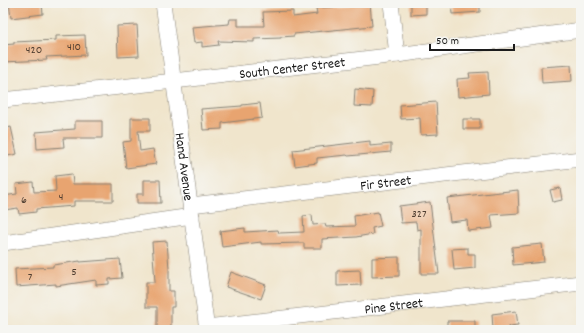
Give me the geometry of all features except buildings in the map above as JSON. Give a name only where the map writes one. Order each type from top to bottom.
[{"type":"street","name":"Hand Avenue","points":[[163,3],[207,329]]},
{"type":"street","points":[[391,3],[397,55]]},
{"type":"street","name":"South Center Street","points":[[3,100],[397,55],[581,30]]},
{"type":"street","name":"Fir Street","points":[[3,243],[191,211],[581,159]]},
{"type":"street","name":"Pine Street","points":[[207,329],[581,284]]}]
